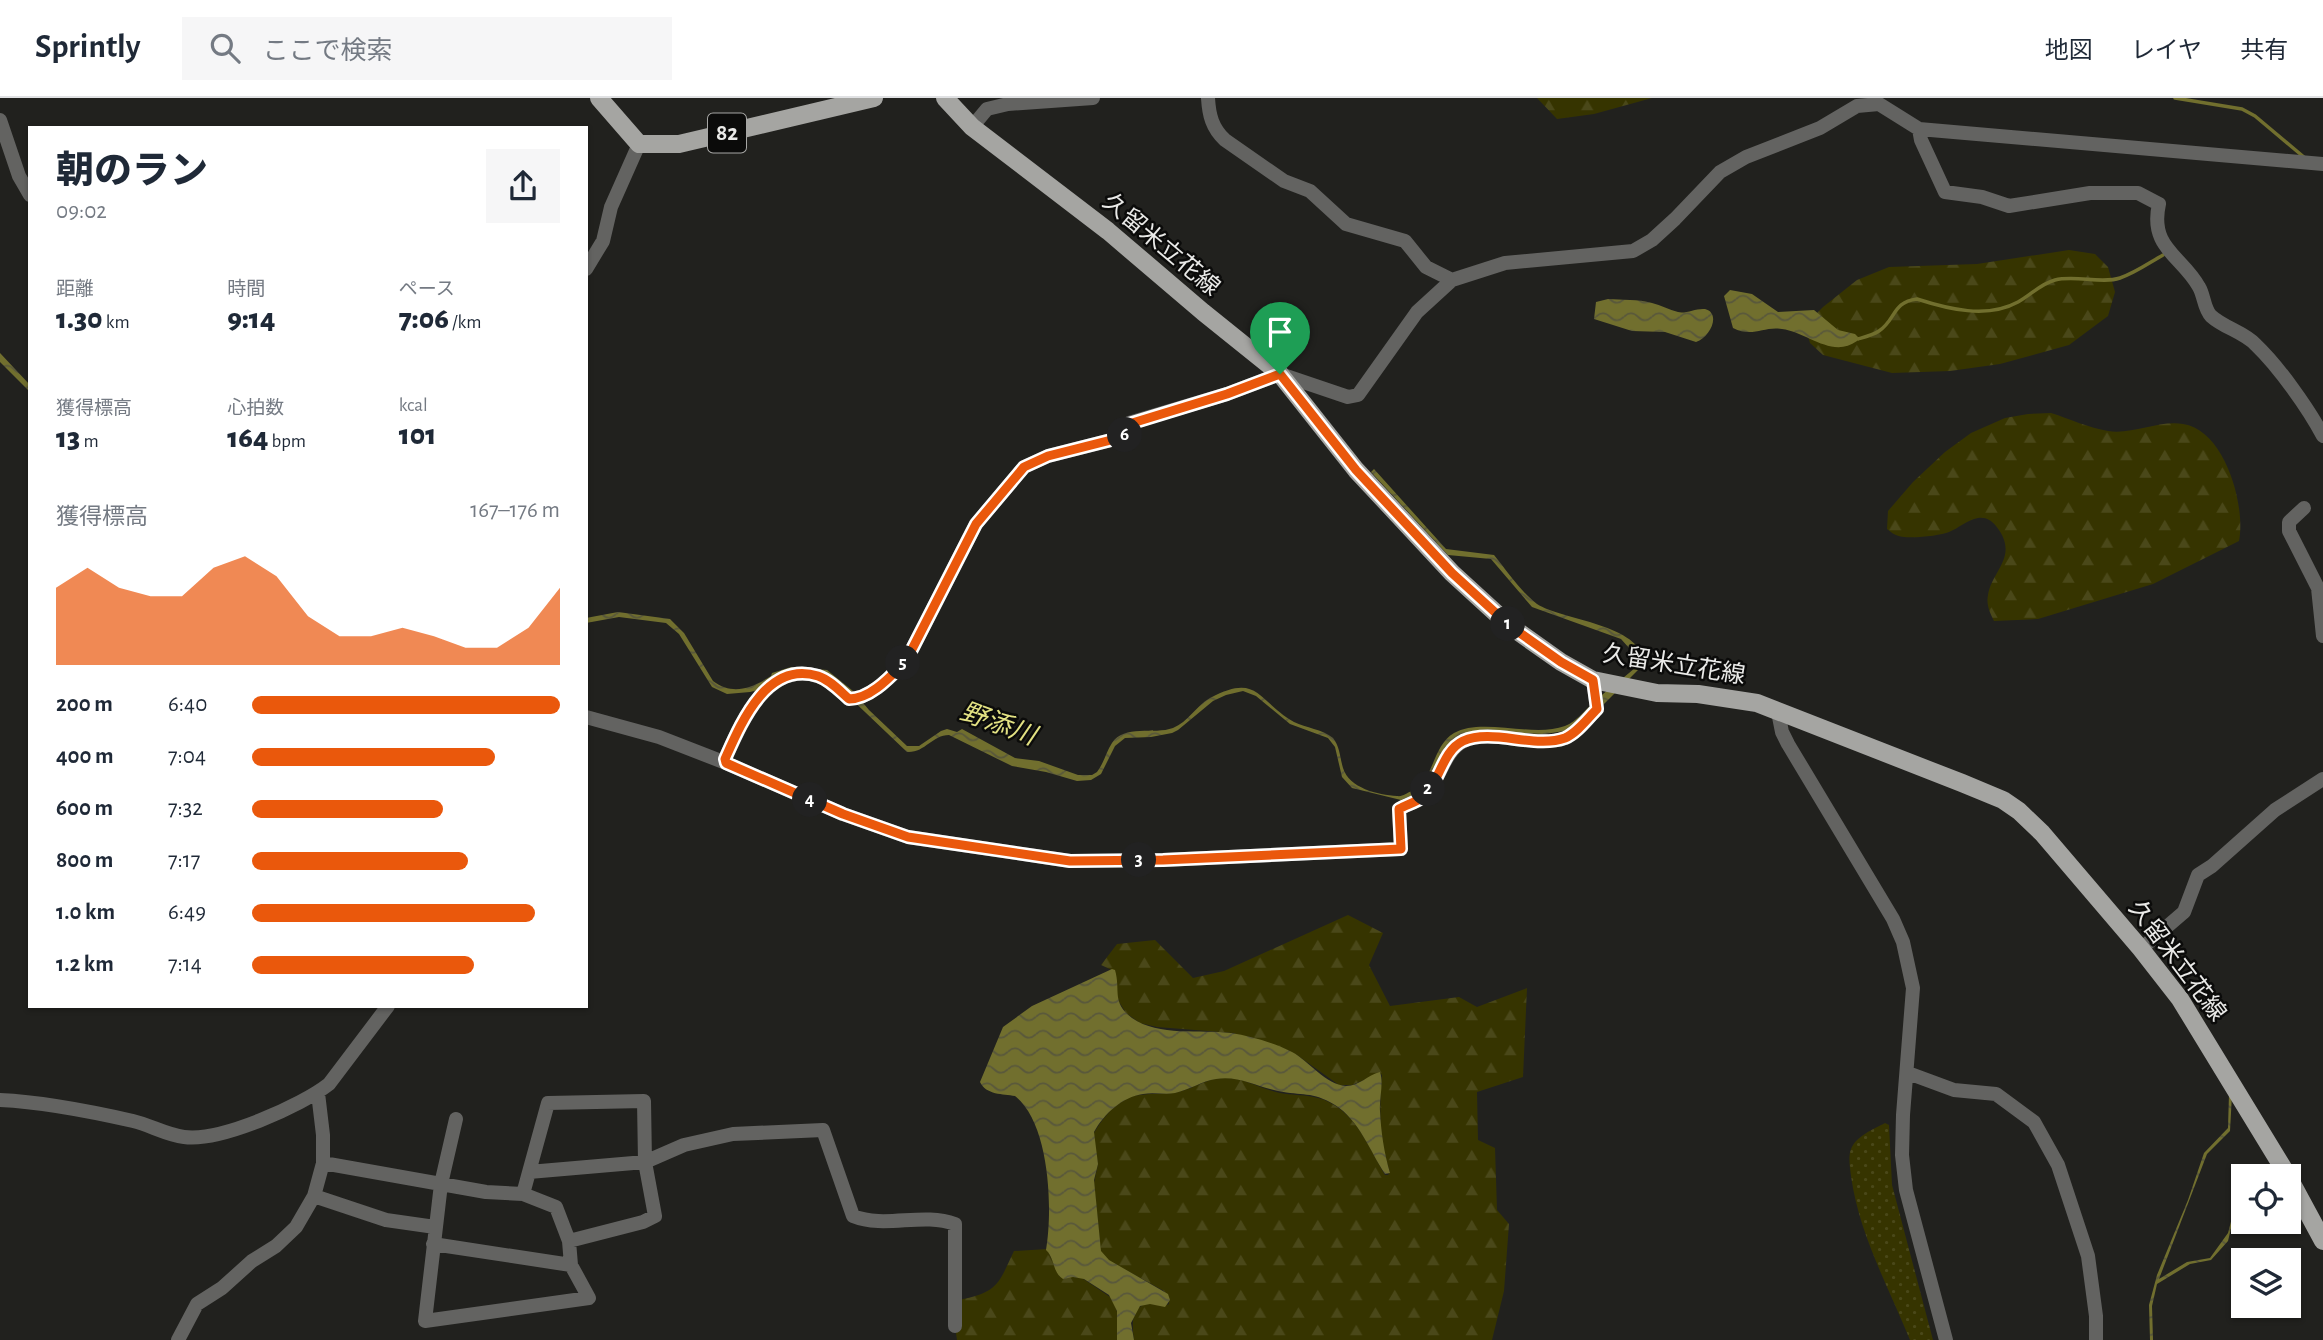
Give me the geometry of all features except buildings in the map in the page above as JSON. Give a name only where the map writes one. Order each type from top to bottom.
[{"type":"main road","points":[[599,98],[639,144]]},
{"type":"main road","name":"82","points":[[639,144],[680,144],[874,98]]},
{"type":"main road","name":"久留米立花線","points":[[945,98],[972,127],[1108,231],[1280,374],[1356,470],[1452,573],[1510,626],[1561,662],[1593,680],[1657,693],[1698,694],[1757,704],[2003,800],[2019,811],[2042,833],[2141,949],[2196,1023],[2280,1164]]},
{"type":"main road","name":"久留米立花線","points":[[2301,1200],[2323,1241]]},
{"type":"street","points":[[972,127],[987,109],[1008,104],[1093,98]]},
{"type":"street","points":[[1208,98],[1212,124],[1224,140],[1284,181],[1310,191],[1346,223],[1405,241],[1426,267],[1452,280]]},
{"type":"street","points":[[726,763],[725,759],[751,707],[781,679],[794,674],[818,676],[849,699],[859,699],[889,678],[906,661],[976,524],[1024,467],[1048,456],[1119,438],[1124,436],[1129,424],[1227,394],[1280,374],[1348,397],[1358,395],[1417,312],[1452,280],[1505,263],[1633,251],[1651,240],[1675,219],[1720,172],[1746,158],[1820,128],[1857,106],[1879,104],[1919,129],[2323,164]]},
{"type":"street","points":[[0,120],[19,176],[28,192]]},
{"type":"street","points":[[1919,129],[1921,141],[1945,192],[2009,206],[2090,193],[2138,193],[2159,204],[2157,213],[2161,236],[2169,253],[2199,287],[2209,314],[2255,344],[2312,414],[2323,436]]},
{"type":"street","points":[[588,266],[603,241],[611,207],[639,144]]},
{"type":"street","points":[[2304,508],[2289,522],[2289,531],[2318,588],[2323,636]]},
{"type":"street","points":[[588,718],[659,737],[843,814],[908,837],[1070,861],[1163,860],[1401,849],[1399,809],[1423,796],[1453,747],[1480,736],[1534,741],[1565,738],[1597,709],[1593,680]]},
{"type":"street","points":[[1778,712],[1782,732],[1788,744],[1893,919],[1903,942],[1913,988],[1902,1155],[1906,1190],[1946,1340]]},
{"type":"street","points":[[2141,949],[2184,912],[2198,875],[2276,810],[2323,779]]},
{"type":"street","points":[[0,1100],[31,1101],[134,1121],[185,1137],[219,1135],[243,1128],[318,1093],[328,1084],[386,1008]]},
{"type":"street","points":[[1908,1073],[1954,1090],[1996,1094],[2034,1122],[2058,1165],[2088,1256],[2096,1316],[2096,1340]]},
{"type":"street","points":[[177,1340],[197,1304],[222,1288],[251,1261],[276,1246],[296,1227],[314,1196],[323,1163],[318,1093]]},
{"type":"street","points":[[523,1194],[548,1103],[643,1101],[645,1161],[655,1216],[643,1222],[569,1241]]},
{"type":"street","points":[[323,1163],[441,1184],[486,1192],[523,1194],[555,1207],[569,1241],[571,1265],[589,1298],[425,1321],[441,1184],[456,1119]]},
{"type":"street","points":[[529,1172],[645,1161],[684,1145],[733,1133],[823,1130],[853,1216],[866,1221],[942,1220],[955,1224],[956,1326]]},
{"type":"street","points":[[314,1196],[386,1220],[435,1227]]},
{"type":"street","points":[[433,1244],[571,1265]]},
{"type":"green space","points":[[1537,98],[1652,98],[1594,114],[1557,119]]},
{"type":"green space","points":[[2069,250],[2095,254],[2108,267],[2115,292],[2108,316],[2069,345],[2000,364],[1950,371],[1892,373],[1823,355],[1810,343],[1807,333],[1809,321],[1823,307],[1857,280],[1889,267],[1977,264]]},
{"type":"green space","points":[[2051,413],[2087,426],[2117,432],[2174,423],[2198,429],[2221,454],[2229,472],[2239,509],[2239,541],[2153,584],[2038,619],[1994,621],[1988,606],[1988,595],[2003,562],[2005,546],[2003,537],[1994,524],[1978,518],[1944,533],[1907,537],[1887,529],[1888,511],[1913,482],[1945,452],[1971,433],[2005,418]]},
{"type":"green space","points":[[1348,915],[1383,933],[1369,965],[1390,1006],[1459,997],[1477,1007],[1527,988],[1523,1077],[1477,1092],[1478,1140],[1495,1148],[1497,1210],[1509,1224],[1504,1291],[1492,1340],[1134,1340],[1133,1322],[1136,1311],[1145,1305],[1169,1304],[1169,1297],[1164,1291],[1108,1260],[1101,1252],[1094,1183],[1098,1164],[1093,1135],[1107,1115],[1125,1099],[1133,1096],[1178,1092],[1217,1078],[1238,1079],[1280,1093],[1318,1098],[1340,1109],[1354,1123],[1385,1175],[1388,1175],[1390,1172],[1381,1124],[1382,1075],[1380,1073],[1352,1085],[1339,1085],[1283,1048],[1233,1033],[1157,1027],[1140,1023],[1126,1013],[1116,997],[1114,971],[1101,965],[1117,944],[1155,940],[1193,978],[1224,971]]},
{"type":"green space","points":[[1885,1123],[1889,1125],[1892,1185],[1933,1340],[1910,1340],[1867,1239],[1855,1197],[1850,1166],[1853,1144]]},
{"type":"green space","points":[[1047,1249],[1060,1277],[1079,1276],[1113,1299],[1118,1315],[1117,1340],[957,1340],[955,1326],[959,1300],[982,1294],[995,1285],[1014,1251]]},
{"type":"water","points":[[1730,290],[1752,294],[1778,312],[1814,310],[1838,330],[1855,334],[1857,341],[1838,347],[1782,329],[1740,331],[1733,328],[1724,296]]},
{"type":"water","points":[[1608,299],[1636,300],[1681,312],[1705,309],[1712,315],[1712,325],[1706,335],[1696,342],[1665,332],[1632,331],[1594,319],[1596,302]]},
{"type":"water","points":[[0,353],[28,383],[28,390],[0,362]]},
{"type":"water","points":[[1374,469],[1446,549],[1494,555],[1537,604],[1618,632],[1632,641],[1641,652],[1643,665],[1602,706],[1579,724],[1564,731],[1545,734],[1485,732],[1457,737],[1445,747],[1418,793],[1401,800],[1352,788],[1342,777],[1335,747],[1328,738],[1290,724],[1256,696],[1243,691],[1213,701],[1172,733],[1125,738],[1115,746],[1101,774],[1091,780],[1077,781],[1012,766],[949,735],[938,738],[919,750],[907,752],[824,673],[750,692],[727,694],[712,687],[679,634],[666,623],[619,617],[588,623],[588,618],[618,612],[670,619],[684,633],[713,681],[720,686],[735,689],[750,687],[772,673],[791,667],[827,670],[853,691],[907,746],[919,746],[947,729],[957,732],[962,729],[1015,758],[1039,761],[1078,775],[1092,775],[1097,772],[1117,737],[1132,732],[1173,728],[1210,698],[1226,691],[1248,689],[1257,692],[1294,722],[1333,738],[1343,768],[1351,781],[1373,792],[1399,796],[1420,786],[1441,746],[1454,733],[1479,727],[1538,730],[1565,726],[1577,719],[1635,668],[1639,662],[1638,658],[1621,639],[1532,607],[1491,559],[1448,555],[1371,472]]},
{"type":"water","points":[[1112,969],[1117,977],[1121,1007],[1143,1024],[1167,1030],[1231,1033],[1262,1040],[1292,1052],[1339,1085],[1355,1084],[1380,1072],[1381,1127],[1390,1173],[1385,1174],[1357,1127],[1343,1111],[1313,1096],[1224,1078],[1175,1093],[1147,1093],[1121,1103],[1108,1113],[1094,1132],[1098,1164],[1094,1180],[1101,1251],[1109,1260],[1168,1294],[1170,1300],[1165,1307],[1150,1304],[1140,1306],[1131,1323],[1134,1340],[1117,1340],[1117,1311],[1109,1295],[1084,1279],[1063,1279],[1057,1273],[1046,1250],[1048,1191],[1042,1146],[1036,1126],[1027,1109],[1015,1096],[991,1092],[980,1082],[1003,1027],[1032,1006]]},
{"type":"water","points":[[2229,1094],[2232,1094],[2230,1131],[2207,1154],[2159,1279],[2187,1262],[2210,1258],[2228,1233],[2231,1222],[2228,1241],[2211,1260],[2190,1264],[2157,1284],[2152,1306],[2153,1340],[2150,1340],[2149,1305],[2157,1275],[2204,1153],[2228,1128]]},
{"type":"waterway","points":[[2175,98],[2242,109],[2255,116],[2305,158]]},
{"type":"waterway","points":[[1858,339],[1879,331],[1898,308],[1909,301],[1917,299],[1968,311],[1994,310],[2018,302],[2055,280],[2113,280],[2137,271],[2163,255]]},
{"type":"route","points":[[1280,374],[1356,470],[1452,573],[1510,626],[1561,662],[1593,680],[1597,709],[1577,729],[1565,738],[1534,741],[1480,736],[1453,747],[1441,771],[1423,796],[1399,809],[1401,849],[1163,860],[1070,861],[908,837],[843,814],[726,763],[725,759],[751,707],[781,679],[794,674],[818,676],[849,699],[859,699],[889,678],[906,661],[976,524],[1024,467],[1048,456],[1119,438],[1124,436],[1129,424],[1227,394],[1280,374]]},
{"type":"water label","name":"野添川","points":[[998,724]]}]
